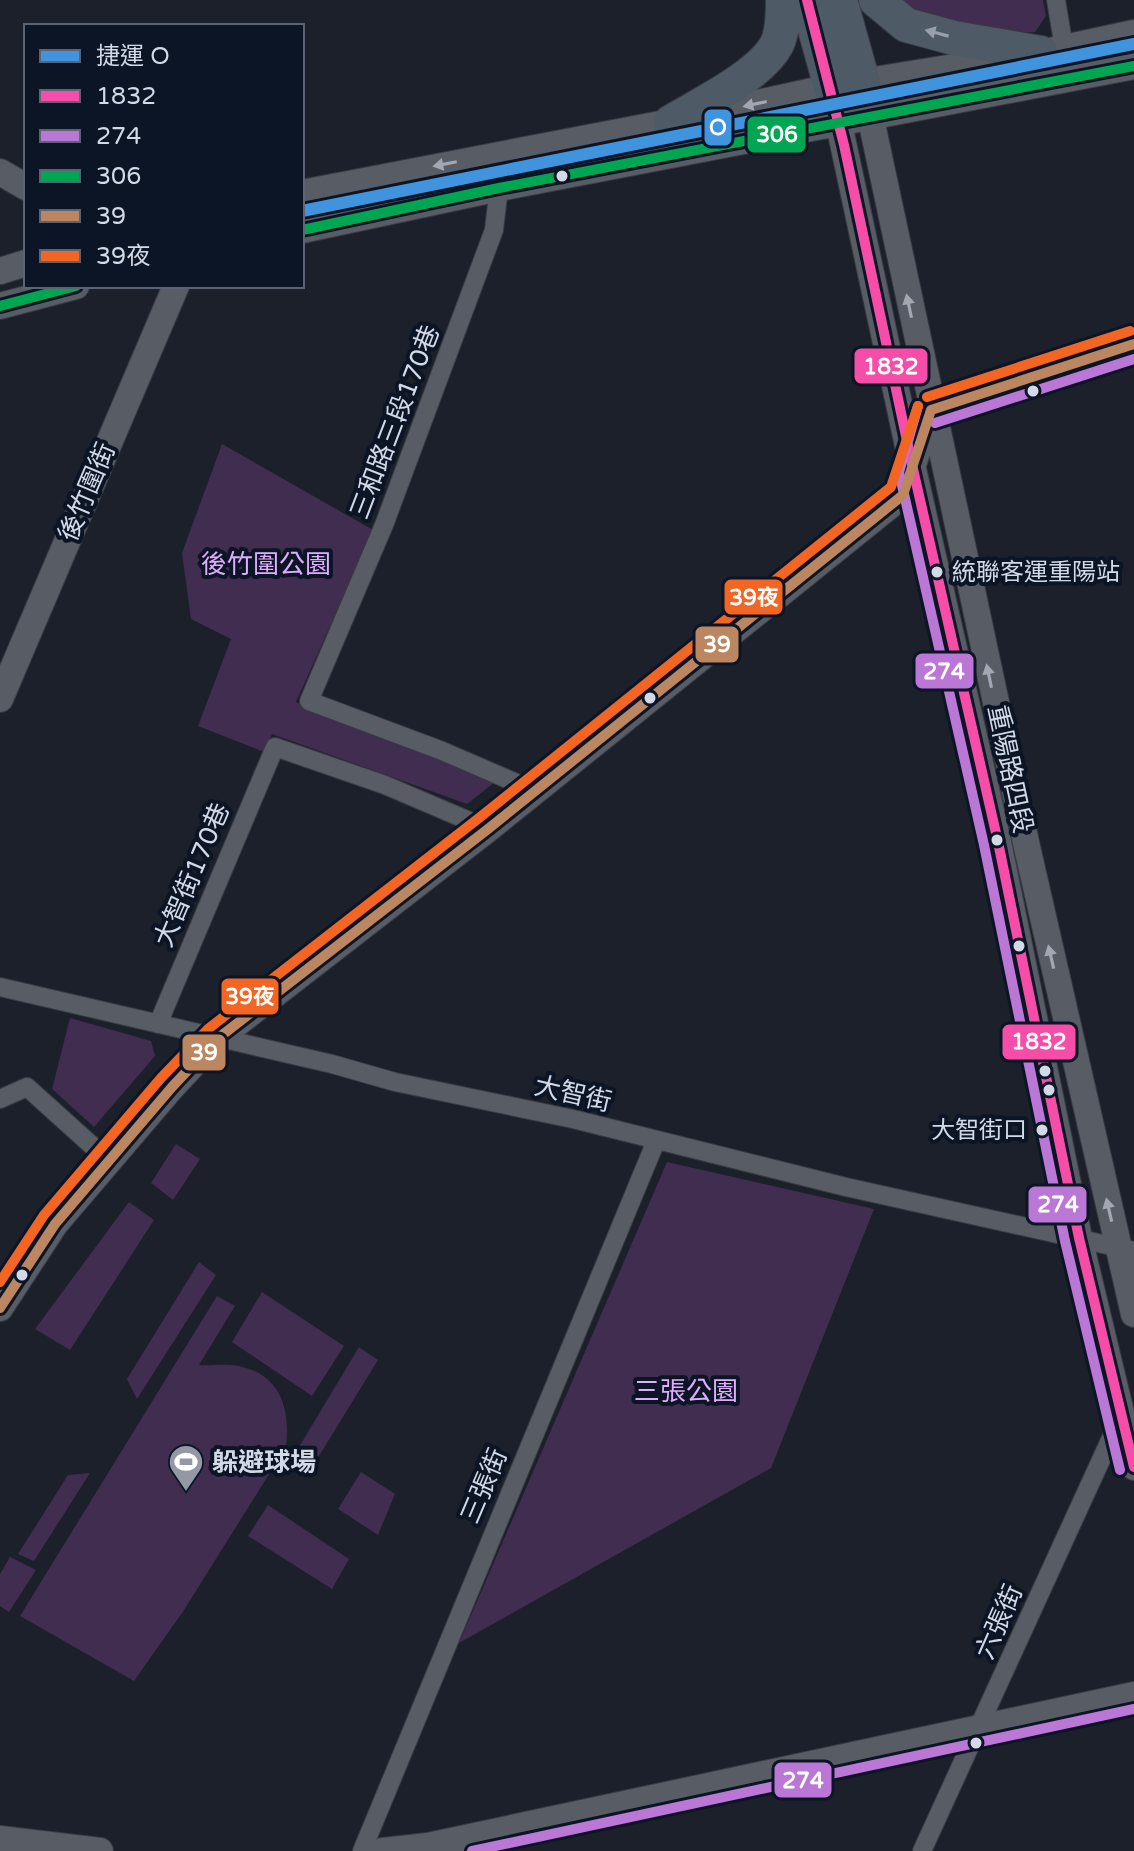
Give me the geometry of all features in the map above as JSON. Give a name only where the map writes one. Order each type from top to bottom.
[{"type":"highway","points":[[671,122],[751,73],[777,44],[783,0]]},
{"type":"highway","points":[[807,0],[847,85]]},
{"type":"highway","points":[[840,0],[847,85]]},
{"type":"highway","points":[[876,0],[906,25],[954,38],[1052,51]]},
{"type":"main road","points":[[304,193],[847,85],[1052,51],[1134,33]]},
{"type":"main road","points":[[304,230],[499,188],[1134,66]]},
{"type":"main road","name":"重陽路四段","points":[[847,85],[870,118],[931,410],[1126,1249],[1134,1314]]},
{"type":"main road","name":"重陽路四段","points":[[847,85],[839,124],[998,842],[1079,1238],[1134,1467]]},
{"type":"main road","points":[[0,172],[24,186]]},
{"type":"main road","points":[[0,271],[24,264]]},
{"type":"main road","points":[[0,306],[68,288]]},
{"type":"main road","name":"後竹圍街","points":[[0,699],[175,288]]},
{"type":"main road","points":[[0,1308],[55,1224],[217,1039],[488,829],[903,495],[931,410],[1083,358],[1134,344]]},
{"type":"main road","points":[[383,1851],[428,1846],[1134,1695]]},
{"type":"main road","points":[[0,1839],[100,1851]]},
{"type":"street","points":[[1052,51],[1056,0]]},
{"type":"street","name":"三和路三段170巷","points":[[503,153],[494,230],[384,525],[309,701],[440,750],[535,791]]},
{"type":"street","name":"大智街170巷","points":[[158,1024],[275,747],[385,785],[488,829]]},
{"type":"street","name":"大智街","points":[[0,987],[332,1064],[395,1082],[573,1119],[656,1141],[1126,1249]]},
{"type":"street","points":[[0,1099],[27,1087],[108,1160]]},
{"type":"street","name":"三張街","points":[[362,1851],[656,1141]]},
{"type":"street","name":"六張街","points":[[922,1851],[1122,1414]]},
{"type":"green space","points":[[893,0],[1043,0],[1046,16],[1035,32],[1005,34],[930,23]]},
{"type":"green space","name":"後竹圍公園","points":[[222,444],[373,530],[296,702],[500,778],[467,804],[272,734],[264,752],[198,726],[231,639],[191,619],[182,553]]},
{"type":"green space","points":[[70,1018],[151,1041],[155,1056],[94,1127],[52,1089]]},
{"type":"green space","points":[[176,1144],[200,1159],[173,1200],[151,1183]]},
{"type":"green space","name":"三張公園","points":[[667,1162],[874,1209],[771,1468],[459,1643]]},
{"type":"green space","points":[[129,1202],[154,1220],[70,1350],[35,1329]]},
{"type":"green space","points":[[199,1262],[216,1275],[137,1399],[127,1379]]},
{"type":"green space","points":[[262,1292],[344,1346],[312,1396],[232,1342]]},
{"type":"green space","points":[[217,1296],[235,1306],[199,1365],[247,1368],[270,1382],[283,1404],[286,1447],[184,1610],[134,1681],[20,1616]]},
{"type":"green space","points":[[359,1347],[378,1360],[314,1464],[296,1452]]},
{"type":"green space","points":[[361,1472],[395,1494],[378,1535],[338,1509]]},
{"type":"green space","points":[[90,1473],[34,1561],[18,1554],[68,1475]]},
{"type":"green space","points":[[268,1505],[349,1559],[332,1589],[248,1536]]},
{"type":"green space","points":[[10,1557],[36,1570],[9,1612],[0,1606],[0,1574]]},
{"type":"metro line","name":"O","points":[[304,211],[1134,44]]},
{"type":"transit line","name":"1832","points":[[807,0],[844,145],[913,469],[998,842],[1079,1238],[1134,1467]]},
{"type":"transit line","name":"306","points":[[304,230],[499,188],[1134,66]]},
{"type":"transit line","name":"306","points":[[0,306],[68,288]]},
{"type":"transit line","name":"39夜","points":[[927,397],[1130,331]]},
{"type":"transit line","name":"39","points":[[931,410],[1134,344]]},
{"type":"transit line","name":"274","points":[[935,423],[1134,359]]},
{"type":"transit line","name":"274","points":[[918,406],[899,472],[984,845],[1065,1241],[1120,1470]]},
{"type":"transit line","name":"39夜","points":[[0,1282],[44,1215],[161,1078],[208,1029],[479,818],[891,487],[918,406]]},
{"type":"transit line","name":"39","points":[[0,1308],[55,1224],[217,1039],[488,829],[903,495],[931,410]]},
{"type":"transit line","name":"274","points":[[472,1851],[1134,1709]]},
{"type":"place","name":"統聯客運重陽站","points":[[937,572]]},
{"type":"place","name":"大智街口","points":[[1042,1130]]},
{"type":"place","name":"躲避球場","points":[[186,1493]]}]
